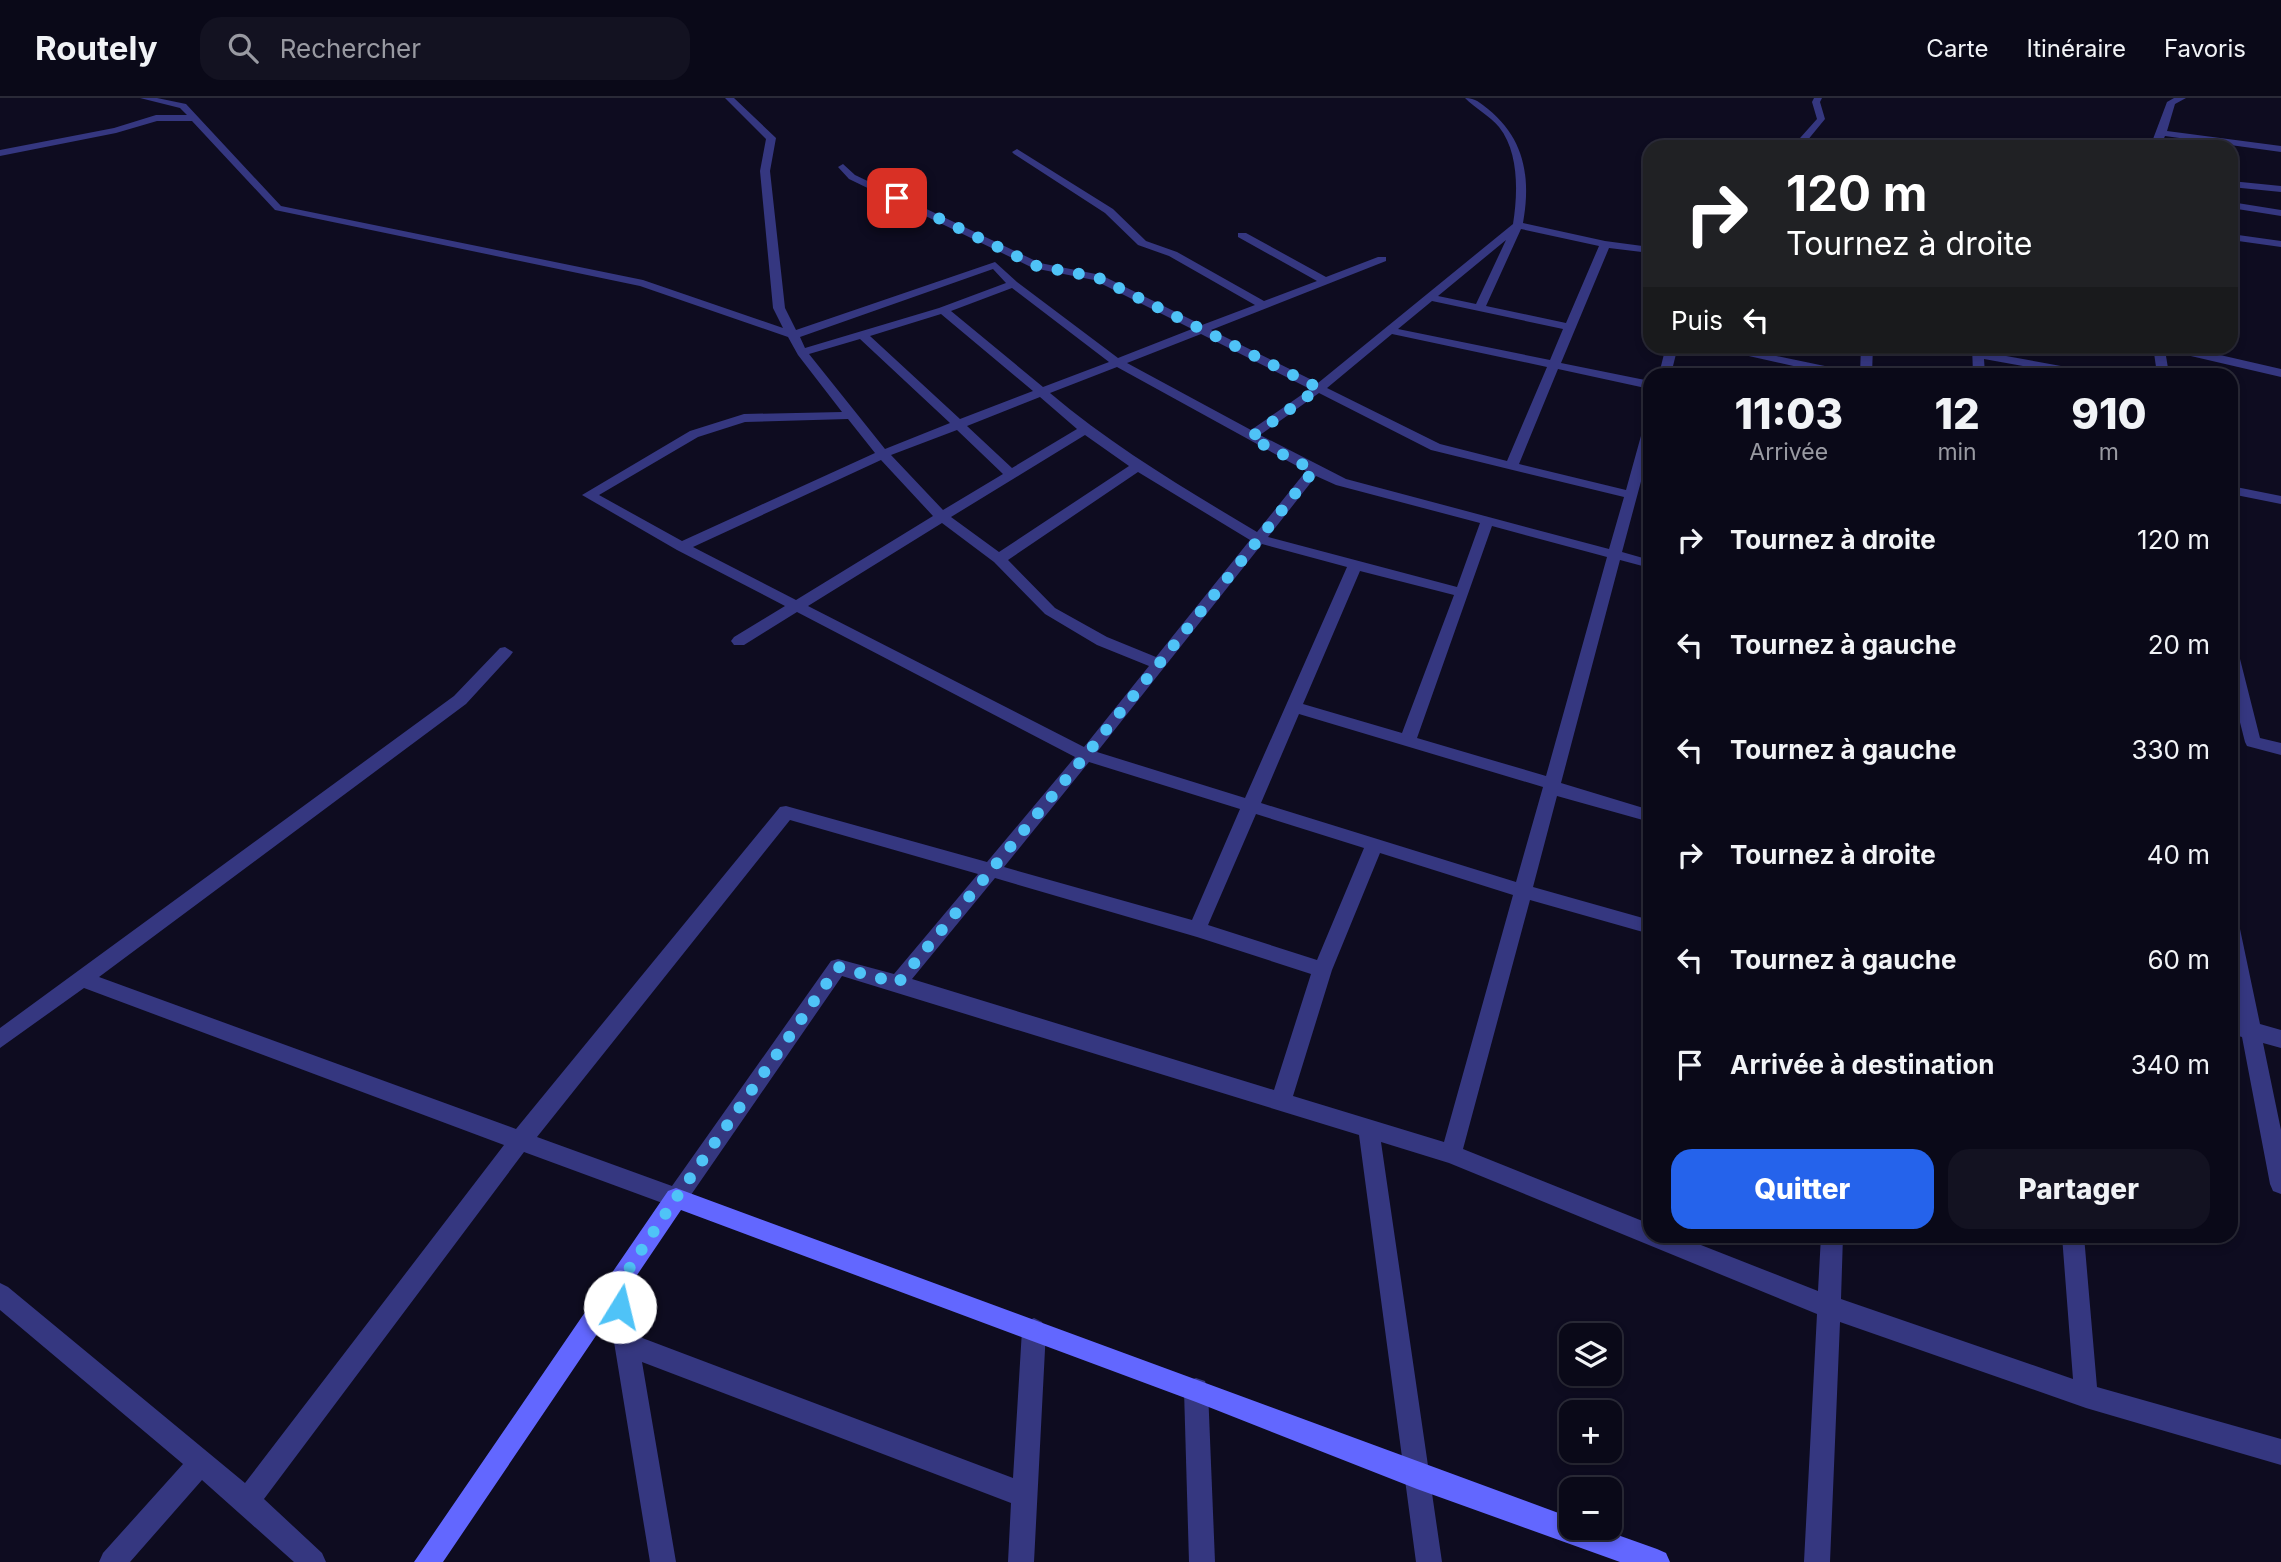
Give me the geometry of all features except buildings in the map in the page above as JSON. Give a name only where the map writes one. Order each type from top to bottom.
[{"type":"street","points":[[144,98],[183,106],[278,208],[643,283],[794,335],[995,265],[1013,284],[1115,362],[1250,438],[1340,482],[1643,562]]},
{"type":"street","points":[[729,98],[771,138],[765,171],[779,308],[802,353],[883,454],[941,516],[999,559],[1049,611],[1102,641],[1159,664]]},
{"type":"street","points":[[1469,98],[1501,124],[1515,146],[1521,207],[1517,225],[1479,309]]},
{"type":"street","points":[[1803,140],[1821,119],[1815,102],[1818,98]]},
{"type":"street","points":[[2158,140],[2171,103],[2182,98]]},
{"type":"street","points":[[0,153],[116,130],[156,118],[194,118]]},
{"type":"street","points":[[2162,133],[2214,140]]},
{"type":"street","points":[[2238,143],[2281,149]]},
{"type":"street","points":[[1017,152],[1109,211],[1142,243],[1173,254],[1263,305]]},
{"type":"street","points":[[843,167],[852,177],[1037,266],[1097,277],[1436,447],[1630,495]]},
{"type":"street","points":[[2238,185],[2281,188]]},
{"type":"street","points":[[2238,206],[2281,213]]},
{"type":"street","points":[[1517,225],[1605,244],[1643,249]]},
{"type":"street","points":[[1250,438],[1319,388],[1517,225]]},
{"type":"street","points":[[1242,235],[1325,281]]},
{"type":"street","points":[[2238,238],[2281,244]]},
{"type":"street","points":[[1511,467],[1605,244]]},
{"type":"street","points":[[682,547],[883,454],[1382,259]]},
{"type":"street","points":[[802,353],[864,336],[1013,284]]},
{"type":"street","points":[[1428,297],[1570,327]]},
{"type":"street","points":[[943,310],[1085,429],[1138,466],[1258,539],[1462,593]]},
{"type":"street","points":[[1389,330],[1643,383]]},
{"type":"street","points":[[864,336],[1011,474]]},
{"type":"street","points":[[1775,354],[1823,368]]},
{"type":"street","points":[[1996,354],[2057,368]]},
{"type":"street","points":[[2197,354],[2281,373]]},
{"type":"street","points":[[851,415],[744,418],[694,434],[589,495],[682,547],[1086,755],[1523,891],[1643,925]]},
{"type":"street","points":[[739,641],[1085,429]]},
{"type":"street","points":[[1451,1154],[1643,450]]},
{"type":"street","points":[[999,559],[1138,466]]},
{"type":"street","points":[[898,983],[1086,755],[1314,470]]},
{"type":"street","points":[[2238,491],[2281,500]]},
{"type":"street","points":[[1408,740],[1487,522]]},
{"type":"street","points":[[1197,929],[1356,564]]},
{"type":"street","points":[[0,1039],[460,700],[505,652]]},
{"type":"street","points":[[2238,682],[2253,742],[2281,749]]},
{"type":"street","points":[[1294,707],[1643,814]]},
{"type":"street","points":[[2238,719],[2248,721]]},
{"type":"street","points":[[247,1501],[520,1141],[786,811],[1197,929],[1322,970]]},
{"type":"street","points":[[1281,1100],[1322,970],[1375,844]]},
{"type":"street","points":[[427,1562],[838,967],[898,983],[1451,1154],[1643,1232]]},
{"type":"street","points":[[82,979],[1196,1390],[1417,1476],[1657,1562]]},
{"type":"street","points":[[2238,998],[2241,1028],[2281,1184]]},
{"type":"street","points":[[2241,1028],[2281,1039]]},
{"type":"street","points":[[1368,1127],[1429,1562]]},
{"type":"street","points":[[1671,1243],[1829,1307],[2086,1396],[2281,1452]]},
{"type":"street","points":[[1817,1562],[1832,1243]]},
{"type":"street","points":[[2074,1243],[2086,1396]]},
{"type":"street","points":[[617,1287],[663,1562]]},
{"type":"street","points":[[0,1295],[247,1501],[313,1562]]},
{"type":"street","points":[[1021,1562],[1034,1330]]},
{"type":"street","points":[[626,1345],[1026,1495]]},
{"type":"street","points":[[1196,1390],[1202,1562]]},
{"type":"street","points":[[112,1562],[201,1462]]},
{"type":"route","points":[[620,1307],[617,1287],[838,967],[898,983],[1086,755],[1314,470],[1250,438],[1319,388],[1097,277],[1037,266],[897,198]]}]
